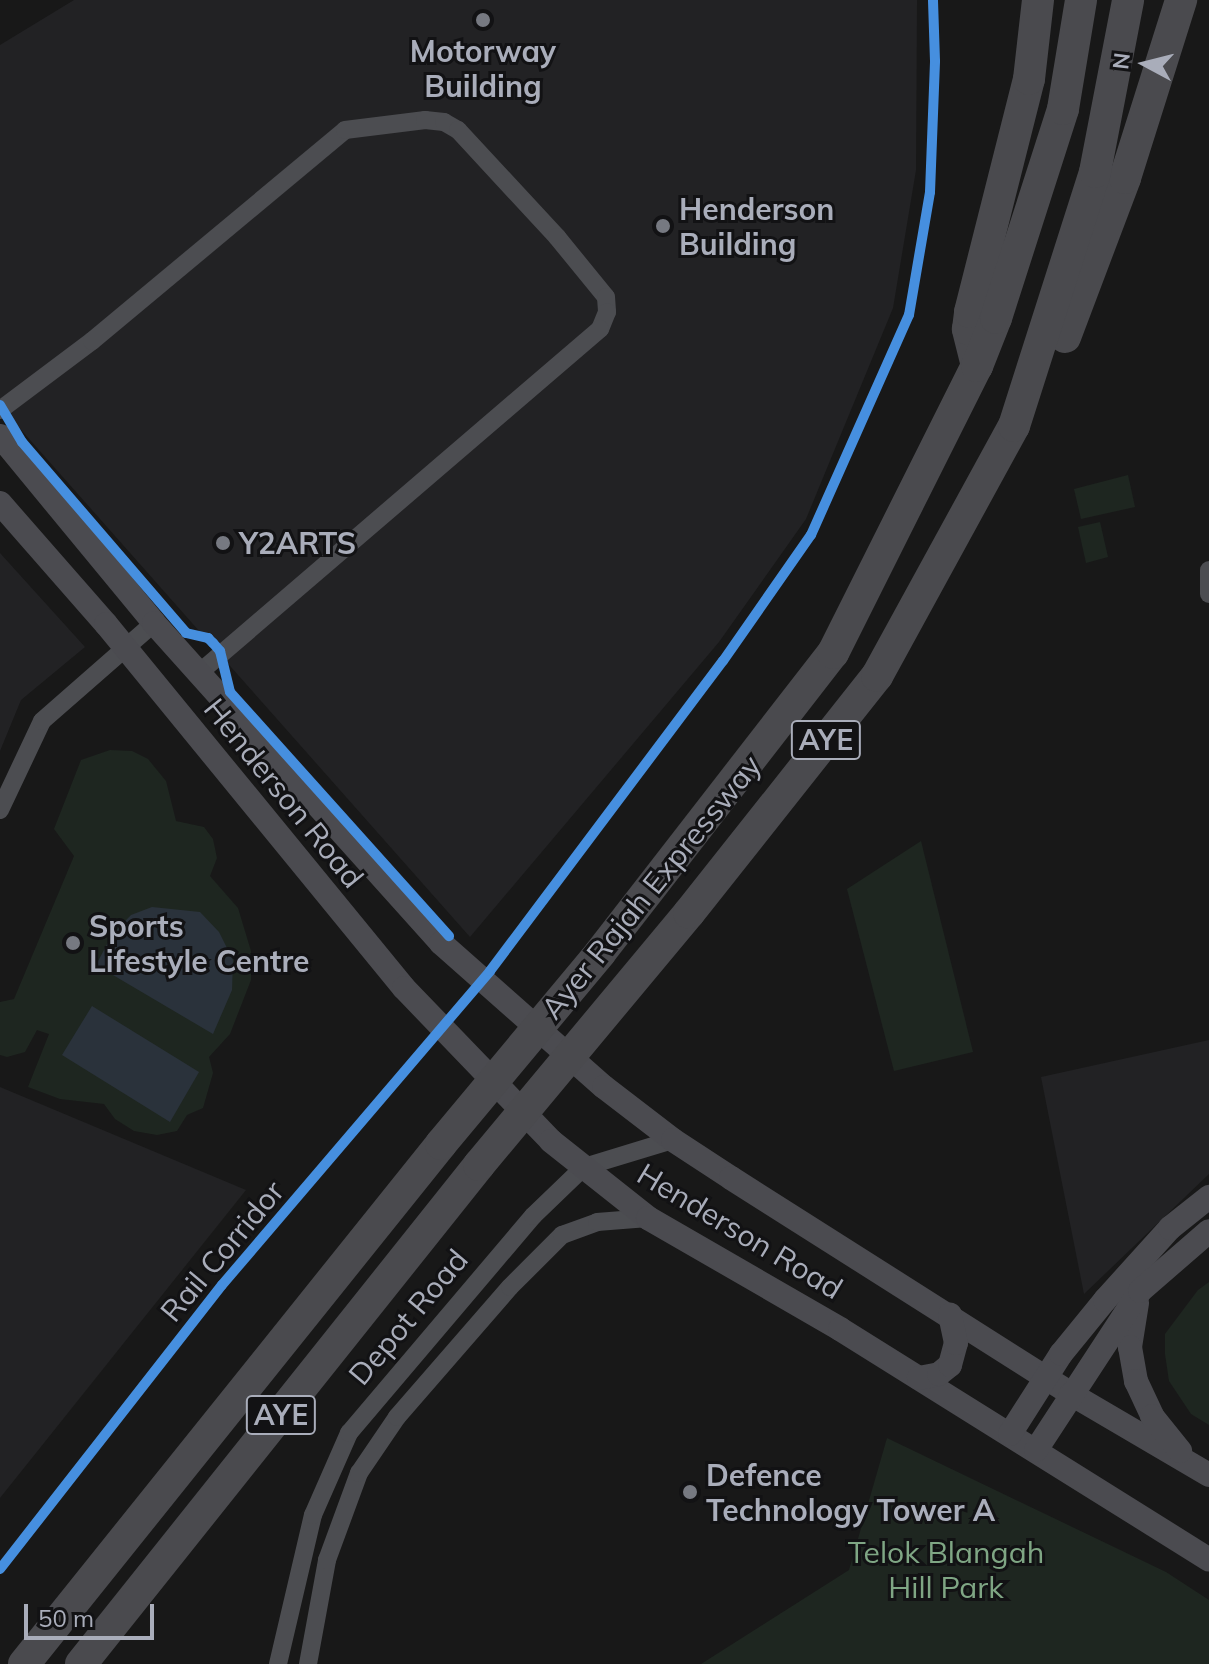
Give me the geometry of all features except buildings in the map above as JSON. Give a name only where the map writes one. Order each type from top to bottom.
[{"type":"highway","points":[[977,366],[968,329],[970,312],[1029,79],[1038,0]]},
{"type":"highway","name":"Ayer Rajah Expressway","points":[[24,1664],[441,1144],[600,953],[833,653],[977,366],[1011,279],[1063,109],[1081,0]]},
{"type":"highway","name":"Ayer Rajah Expressway","points":[[81,1664],[479,1165],[689,913],[877,676],[1014,426],[1095,172],[1128,0]]},
{"type":"highway","points":[[1014,426],[1028,409],[1057,356],[1125,178],[1181,0]]},
{"type":"main road","name":"Henderson Road","points":[[0,436],[154,623],[441,943],[604,1087],[673,1140],[1071,1394],[1201,1470]]},
{"type":"main road","name":"Henderson Road","points":[[0,503],[124,647],[432,1018],[551,1141],[648,1218],[919,1378],[1206,1561]]},
{"type":"main road","points":[[1010,1434],[1045,1377],[1105,1300],[1170,1228],[1209,1197]]},
{"type":"main road","points":[[1036,1450],[1140,1291],[1209,1231]]},
{"type":"main road","points":[[1140,1291],[1130,1347],[1136,1381],[1152,1416],[1201,1470]]},
{"type":"main road","points":[[919,1378],[939,1374],[950,1365],[956,1343],[950,1315]]},
{"type":"street","name":"Henderson Road","points":[[0,410],[92,341],[345,130],[425,120],[444,122],[458,130],[557,237],[606,297],[607,312],[600,329],[199,673]]},
{"type":"street","points":[[1209,570],[1209,594]]},
{"type":"street","points":[[0,810],[42,721],[154,623]]},
{"type":"street","name":"Depot Road","points":[[278,1664],[313,1515],[349,1433],[523,1226],[584,1167],[673,1140]]},
{"type":"street","name":"Depot Road","points":[[308,1664],[327,1560],[359,1473],[397,1417],[510,1287],[562,1235],[597,1222],[648,1218]]},
{"type":"shaded area","points":[[74,0],[917,0],[916,170],[893,308],[806,519],[719,642],[470,937],[0,406],[0,45]]},
{"type":"shaded area","points":[[0,553],[85,647],[21,700],[0,751]]},
{"type":"shaded area","points":[[152,907],[200,912],[219,932],[233,960],[232,990],[213,1034],[96,965],[112,935],[131,915]]},
{"type":"shaded area","points":[[92,1006],[199,1072],[170,1122],[62,1055]]},
{"type":"shaded area","points":[[1209,1040],[1209,1174],[1084,1294],[1041,1077]]},
{"type":"shaded area","points":[[0,1087],[246,1190],[0,1498]]},
{"type":"green space","points":[[1128,475],[1135,507],[1081,519],[1074,489]]},
{"type":"green space","points":[[1100,522],[1108,557],[1086,563],[1078,527]]},
{"type":"green space","name":"Sports Lifestyle Centre","points":[[110,750],[132,751],[148,759],[166,781],[176,821],[204,827],[213,839],[217,858],[210,876],[238,908],[251,951],[251,980],[230,1034],[209,1057],[213,1073],[203,1108],[187,1115],[177,1131],[157,1135],[134,1131],[115,1119],[104,1104],[60,1099],[28,1087],[49,1034],[37,1030],[25,1052],[7,1057],[0,1055],[0,1002],[14,999],[74,856],[54,829],[81,760]]},
{"type":"green space","points":[[921,841],[973,1052],[894,1071],[847,889]]},
{"type":"green space","points":[[1209,1282],[1209,1425],[1191,1414],[1169,1381],[1165,1334],[1198,1290]]},
{"type":"green space","name":"Telok Blangah Hill Park","points":[[887,1438],[1166,1572],[1209,1600],[1209,1664],[701,1664],[849,1570]]},
{"type":"cycle path","name":"Rail Corridor","points":[[0,1569],[222,1285],[490,971],[723,661],[811,535],[909,315],[930,192],[935,61],[933,0]]},
{"type":"cycle path","points":[[0,405],[22,442],[186,633],[208,638],[220,651],[230,692],[449,936]]},
{"type":"place","name":"Motorway Building","points":[[483,20]]},
{"type":"place","name":"Henderson Building","points":[[663,226]]},
{"type":"place","name":"Y2ARTS","points":[[223,543]]},
{"type":"place","name":"Sports Lifestyle Centre","points":[[73,943]]},
{"type":"place","name":"Defence Technology Tower A","points":[[690,1492]]}]
